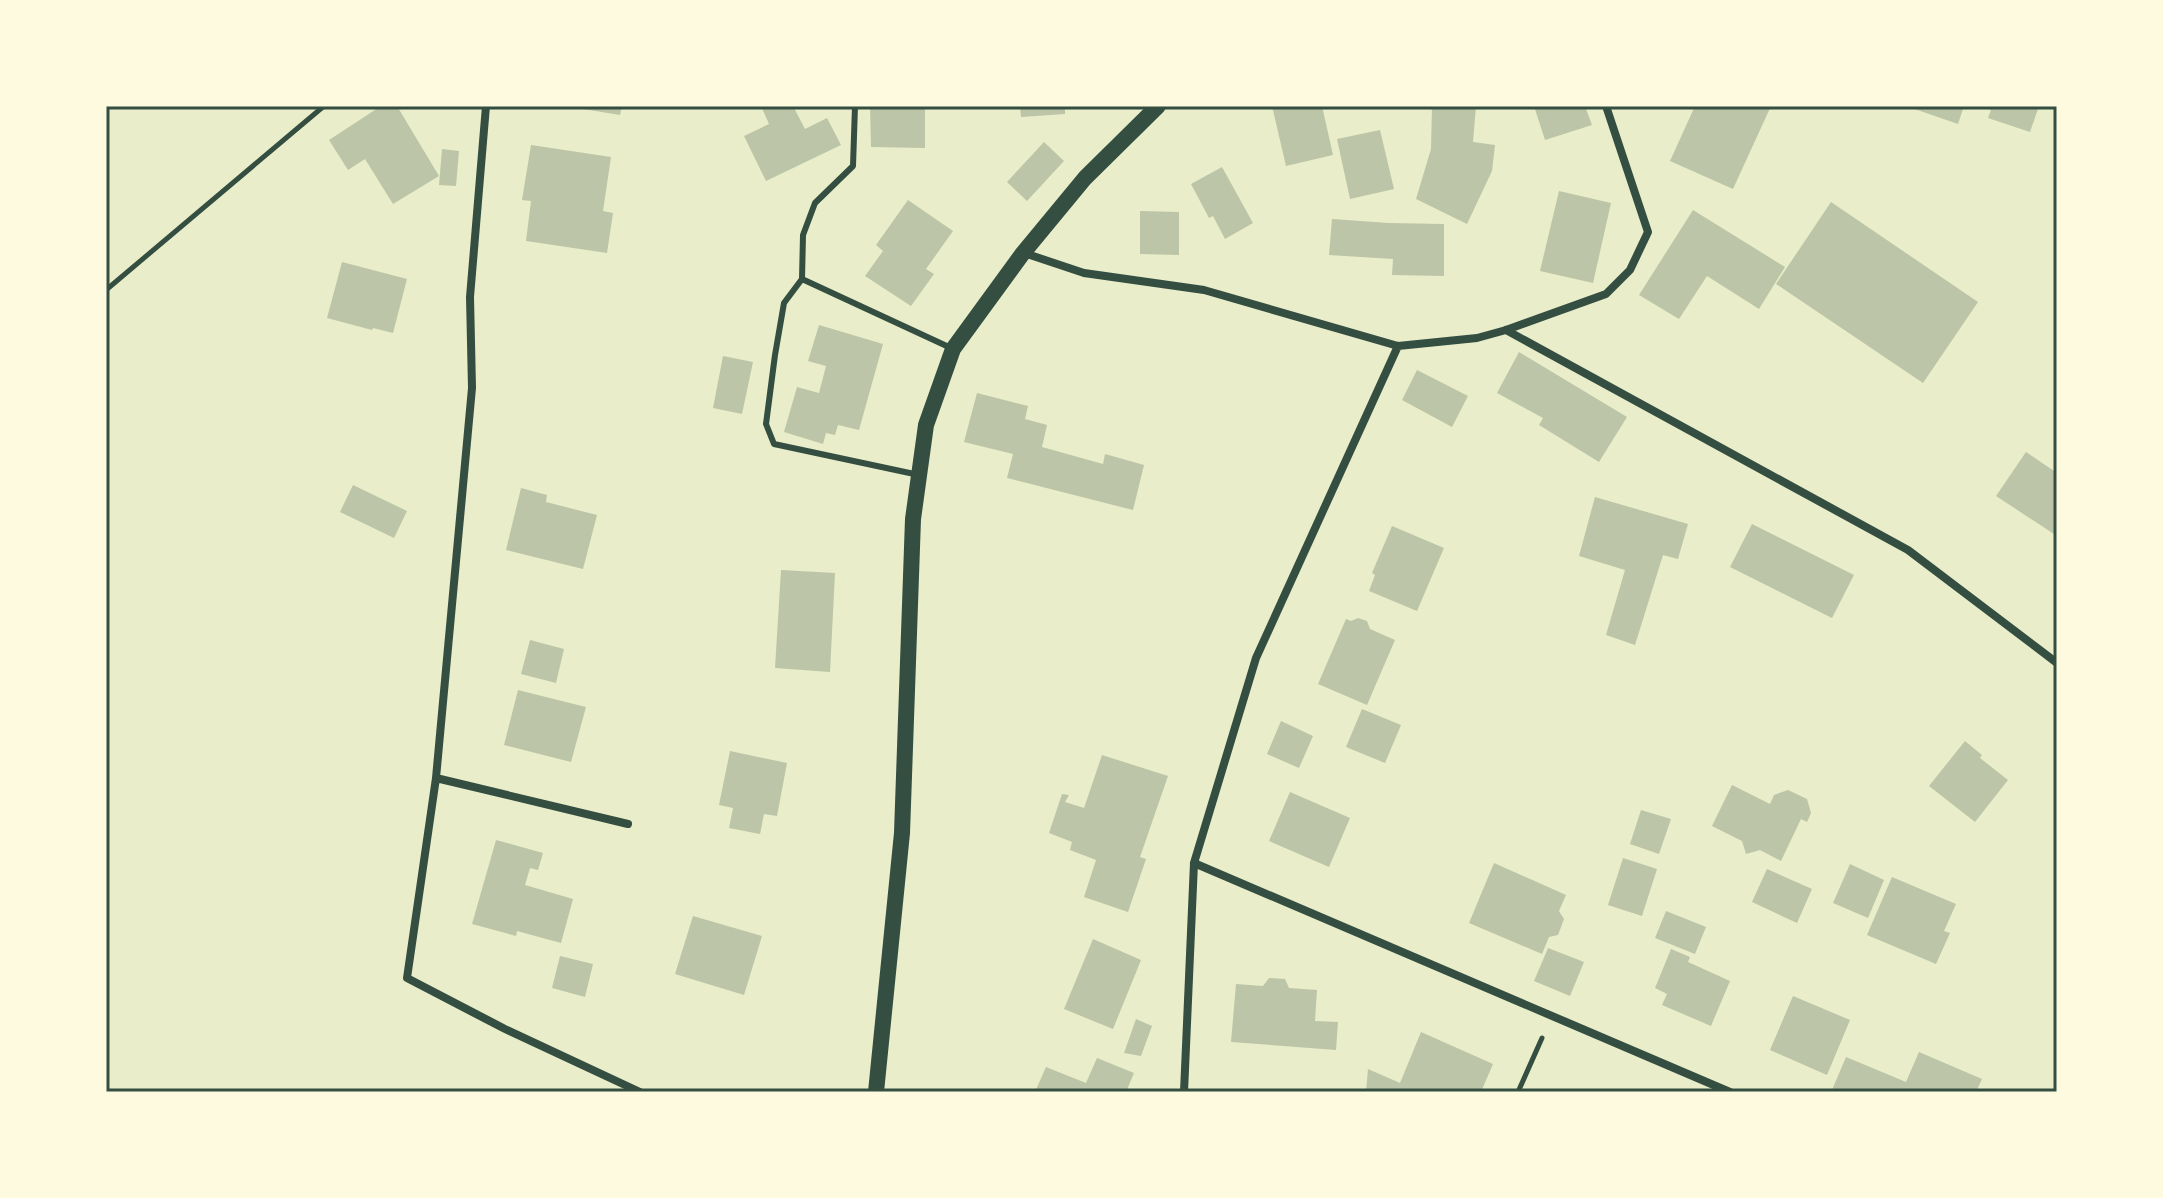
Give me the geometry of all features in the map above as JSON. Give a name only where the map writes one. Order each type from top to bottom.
[{"type":"main road","points":[[876,1092],[902,833],[913,519],[926,425],[953,349],[1023,253],[1085,178],[1158,106]]},
{"type":"street","points":[[486,106],[470,297],[472,388],[436,778],[407,978],[505,1029],[640,1092]]},
{"type":"street","points":[[1023,253],[1084,273],[1204,290],[1398,346],[1477,338],[1606,294],[1630,270],[1648,232],[1606,106]]},
{"type":"street","points":[[1506,330],[1908,550],[2057,663]]},
{"type":"street","points":[[1184,1092],[1194,863],[1256,658],[1398,346]]},
{"type":"street","points":[[436,778],[628,824]]},
{"type":"street","points":[[1194,863],[1730,1092]]},
{"type":"lane","points":[[855,106],[853,166],[815,203],[803,235],[802,279],[784,303],[766,424],[774,444],[919,475]]},
{"type":"lane","points":[[802,279],[953,349]]},
{"type":"path","points":[[106,290],[324,106]]},
{"type":"path","points":[[1518,1092],[1551,1017]]},
{"type":"building","points":[[381,106],[397,106],[439,176],[393,204],[365,159],[348,170],[329,140]]},
{"type":"building","points":[[577,106],[622,106],[620,115]]},
{"type":"building","points":[[761,106],[793,106],[805,129],[827,118],[841,145],[766,181],[744,136],[769,124]]},
{"type":"building","points":[[870,106],[925,106],[925,148],[871,147]]},
{"type":"building","points":[[1020,106],[1065,106],[1065,114],[1021,117]]},
{"type":"building","points":[[1272,106],[1322,106],[1333,155],[1286,166]]},
{"type":"building","points":[[1432,106],[1476,106],[1473,142],[1495,145],[1492,171],[1467,224],[1416,199],[1431,149]]},
{"type":"building","points":[[1534,106],[1585,106],[1592,125],[1545,140]]},
{"type":"building","points":[[1695,106],[1771,106],[1733,189],[1670,161]]},
{"type":"building","points":[[1906,106],[1964,106],[1958,124]]},
{"type":"building","points":[[2039,106],[2030,132],[1988,118],[1991,110],[1980,107]]},
{"type":"building","points":[[1380,130],[1394,189],[1350,199],[1337,139]]},
{"type":"building","points":[[1044,142],[1064,161],[1027,201],[1007,182]]},
{"type":"building","points":[[531,145],[611,157],[603,211],[613,213],[607,253],[526,241],[531,201],[522,200]]},
{"type":"building","points":[[442,149],[459,151],[456,186],[439,185]]},
{"type":"building","points":[[1222,167],[1253,223],[1225,239],[1213,216],[1209,218],[1191,184]]},
{"type":"building","points":[[1559,191],[1611,203],[1593,283],[1540,271]]},
{"type":"building","points":[[908,200],[953,231],[926,269],[934,274],[911,306],[865,276],[883,251],[876,245]]},
{"type":"building","points":[[1831,202],[1978,302],[1923,383],[1776,284]]},
{"type":"building","points":[[1693,210],[1785,267],[1759,309],[1707,276],[1679,319],[1639,295]]},
{"type":"building","points":[[1140,211],[1179,212],[1179,255],[1140,254]]},
{"type":"building","points":[[1332,219],[1444,224],[1444,276],[1392,275],[1393,259],[1329,255]]},
{"type":"building","points":[[342,262],[407,279],[393,333],[327,318]]},
{"type":"building","points":[[819,325],[883,344],[859,430],[838,425],[835,435],[826,433],[823,444],[784,432],[797,387],[819,393],[826,366],[808,361]]},
{"type":"building","points":[[1519,352],[1627,417],[1599,462],[1539,425],[1543,418],[1497,393]]},
{"type":"building","points":[[723,356],[753,362],[742,414],[713,408]]},
{"type":"building","points":[[1417,370],[1468,396],[1452,427],[1402,400]]},
{"type":"building","points":[[977,393],[1028,406],[1025,419],[1047,425],[1042,447],[1103,464],[1105,454],[1144,465],[1133,510],[1007,478],[1013,454],[964,442]]},
{"type":"building","points":[[2026,452],[2057,473],[2057,536],[1996,496]]},
{"type":"building","points":[[353,485],[407,511],[394,538],[340,512]]},
{"type":"building","points":[[521,488],[547,495],[546,502],[597,515],[583,569],[506,550]]},
{"type":"building","points":[[1595,497],[1688,524],[1678,559],[1663,555],[1635,645],[1606,635],[1625,570],[1579,556]]},
{"type":"building","points":[[1752,524],[1854,575],[1832,618],[1730,567]]},
{"type":"building","points":[[1392,526],[1444,548],[1417,611],[1369,591],[1375,575],[1372,573]]},
{"type":"building","points":[[781,570],[835,573],[830,672],[775,668]]},
{"type":"building","points":[[1358,618],[1367,621],[1370,629],[1395,640],[1367,705],[1318,684],[1346,619],[1351,621]]},
{"type":"building","points":[[530,640],[564,649],[556,683],[521,674]]},
{"type":"building","points":[[518,690],[586,707],[571,762],[504,745]]},
{"type":"building","points":[[1362,709],[1401,725],[1385,763],[1346,747]]},
{"type":"building","points":[[1281,721],[1313,736],[1299,768],[1267,754]]},
{"type":"building","points":[[1965,741],[1982,755],[1980,758],[2008,780],[1975,822],[1929,786]]},
{"type":"building","points":[[730,751],[787,763],[777,816],[764,814],[760,834],[729,828],[733,808],[719,805]]},
{"type":"building","points":[[1102,755],[1168,776],[1140,857],[1146,859],[1128,912],[1084,897],[1096,860],[1070,850],[1072,842],[1049,833],[1062,794],[1069,795],[1065,802],[1084,808]]},
{"type":"building","points":[[1732,785],[1770,804],[1774,795],[1788,790],[1807,799],[1811,813],[1807,822],[1801,819],[1781,861],[1760,850],[1746,854],[1742,841],[1712,826]]},
{"type":"building","points":[[1290,792],[1350,818],[1329,867],[1269,841]]},
{"type":"building","points":[[1641,810],[1671,819],[1659,854],[1630,844]]},
{"type":"building","points":[[496,840],[543,853],[538,870],[530,868],[525,885],[573,899],[561,943],[517,931],[516,936],[472,924]]},
{"type":"building","points":[[1623,858],[1657,869],[1642,916],[1608,905]]},
{"type":"building","points":[[1494,863],[1566,895],[1559,911],[1564,919],[1558,935],[1549,937],[1542,954],[1469,923]]},
{"type":"building","points":[[1850,864],[1884,880],[1868,918],[1833,903]]},
{"type":"building","points":[[1767,869],[1812,889],[1797,923],[1752,902]]},
{"type":"building","points":[[1892,877],[1956,904],[1944,931],[1950,933],[1936,964],[1867,935]]},
{"type":"building","points":[[1666,911],[1706,927],[1695,954],[1655,938]]},
{"type":"building","points":[[693,916],[762,936],[744,995],[675,974]]},
{"type":"building","points":[[1093,939],[1141,960],[1113,1029],[1064,1009]]},
{"type":"building","points":[[1548,948],[1584,962],[1570,996],[1534,981]]},
{"type":"building","points":[[1671,949],[1690,957],[1688,962],[1730,981],[1711,1026],[1662,1005],[1667,994],[1655,988]]},
{"type":"building","points":[[560,956],[593,964],[585,997],[552,988]]},
{"type":"building","points":[[1269,978],[1285,979],[1289,988],[1317,990],[1315,1021],[1338,1022],[1336,1050],[1231,1042],[1236,984],[1263,986]]},
{"type":"building","points":[[1793,996],[1850,1020],[1827,1075],[1770,1050]]},
{"type":"building","points":[[1136,1019],[1152,1026],[1141,1056],[1124,1053]]},
{"type":"building","points":[[1421,1032],[1493,1064],[1481,1092],[1366,1092],[1368,1069],[1400,1083]]},
{"type":"building","points":[[1919,1052],[1982,1079],[1976,1092],[1832,1090],[1846,1057],[1906,1082]]},
{"type":"building","points":[[1097,1058],[1134,1073],[1126,1092],[1035,1092],[1046,1067],[1086,1083]]}]
